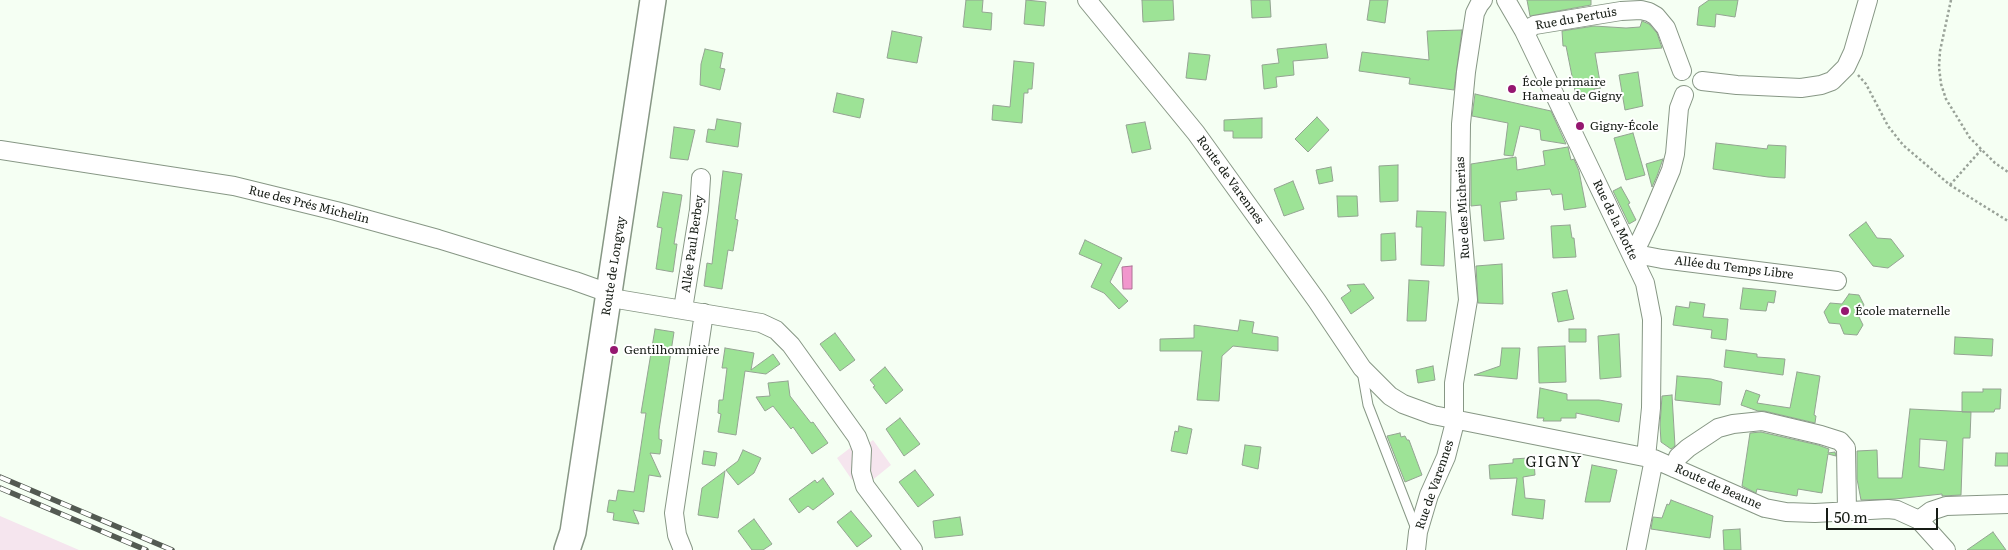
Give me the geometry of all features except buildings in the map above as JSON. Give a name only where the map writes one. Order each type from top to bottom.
[{"type":"street","name":"Route de Longvay","points":[[572,544],[653,0]]},
{"type":"street","name":"Route de Varennes","points":[[1087,0],[1160,87],[1230,178],[1362,368],[1390,396],[1403,404],[1433,415],[1454,419]]},
{"type":"street","name":"Rue des Micherias","points":[[1454,419],[1454,383],[1468,300],[1460,207],[1461,124],[1466,72],[1475,13],[1483,0]]},
{"type":"street","name":"Rue de la Motte","points":[[1506,0],[1524,30],[1645,284],[1652,319],[1650,458],[1636,550]]},
{"type":"street","points":[[1702,81],[1737,85],[1811,87],[1832,81],[1846,67],[1853,52],[1868,0]]},
{"type":"street","name":"Rue du Pertuis","points":[[1524,30],[1535,25],[1621,11],[1641,10],[1649,12],[1656,16],[1666,28],[1682,71]]},
{"type":"street","points":[[1688,70],[1694,71],[1702,81],[1700,89],[1695,94],[1684,95],[1675,84],[1677,77],[1682,71],[1688,70]]},
{"type":"street","points":[[1631,253],[1650,222],[1671,170],[1675,154],[1679,108],[1684,95]]},
{"type":"street","name":"Rue des Prés Michelin","points":[[0,150],[234,186],[493,256],[575,281],[616,298],[761,323],[776,330],[790,345],[857,437],[862,450],[861,472],[865,486],[913,550]]},
{"type":"street","name":"Allée Paul Berbey","points":[[683,309],[699,210],[701,178]]},
{"type":"street","name":"Allée du Temps Libre","points":[[1631,253],[1662,259],[1837,281]]},
{"type":"street","points":[[683,550],[676,535],[674,513],[704,313]]},
{"type":"street","name":"Route de Beaune","points":[[1454,419],[1650,458],[1765,508],[1786,512],[1847,512],[1888,508],[1909,514],[1919,520],[1946,550]]},
{"type":"street","name":"Rue de Varennes","points":[[1416,550],[1418,532],[1429,495],[1446,457],[1454,419]]},
{"type":"street","points":[[1674,468],[1678,457],[1688,448],[1718,428],[1733,424],[1762,421],[1821,435],[1840,440],[1846,448],[1847,512]]},
{"type":"street","points":[[1919,520],[1931,511],[1946,506],[2008,504]]},
{"type":"lane","points":[[1362,368],[1368,405],[1418,532]]},
{"type":"path","points":[[1951,0],[1940,51],[1941,84],[1953,113],[1970,138],[1995,164],[2008,172]]},
{"type":"path","points":[[1846,67],[1859,75],[1866,84],[1888,126],[1899,140],[1950,185],[2008,221]]},
{"type":"path","points":[[1950,185],[1981,150]]},
{"type":"shaded area","points":[[1132,266],[1132,289],[1123,289],[1122,267]]},
{"type":"shaded area","points":[[873,440],[891,465],[870,482],[868,444]]},
{"type":"shaded area","points":[[854,445],[855,477],[852,480],[837,458]]},
{"type":"shaded area","points":[[0,516],[79,550],[0,550]]},
{"type":"railway","points":[[0,477],[172,550]]},
{"type":"railway","points":[[0,488],[146,550]]},
{"type":"place","name":"École primaire Hameau de Gigny","points":[[1512,89]]},
{"type":"place","name":"Gigny-École","points":[[1580,126]]},
{"type":"place","name":"École maternelle","points":[[1845,311]]},
{"type":"place","name":"Gentilhommière","points":[[614,350]]},
{"type":"district","name":"GIGNY","points":[[1554,463]]}]
